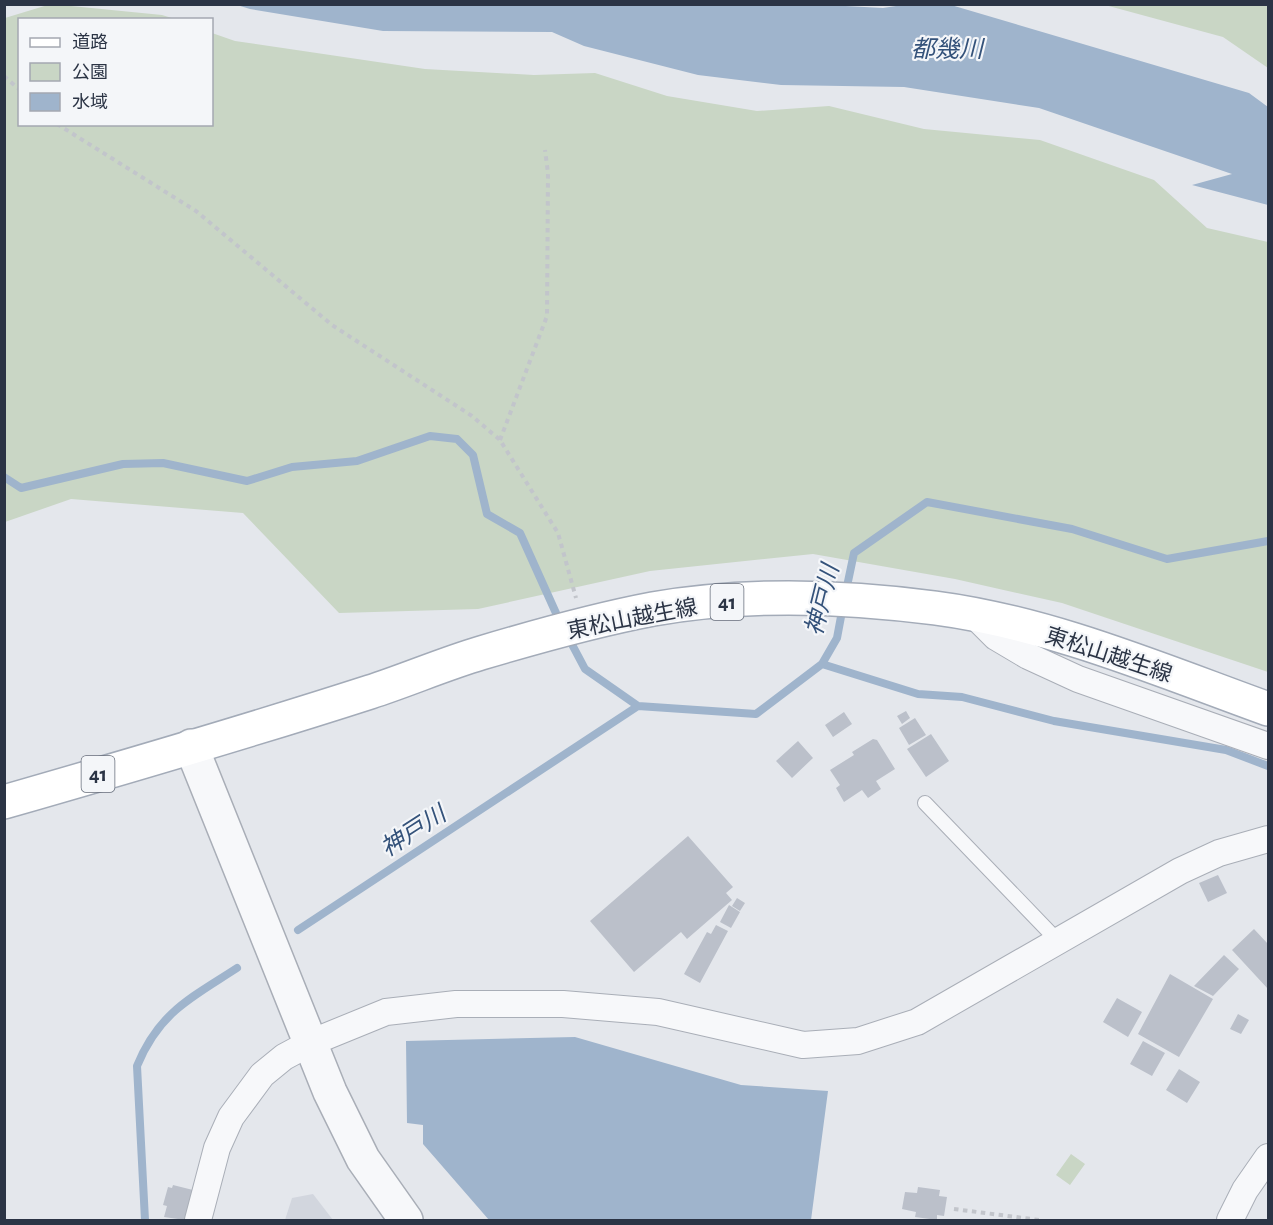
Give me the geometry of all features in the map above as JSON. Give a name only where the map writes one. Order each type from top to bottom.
[{"type":"main road","name":"東松山越生線","points":[[4,802],[372,692],[478,654],[582,624],[656,609],[786,597],[885,603],[974,615],[1095,648],[1269,708]]},
{"type":"street","points":[[974,615],[996,637],[1028,656],[1078,679],[1269,746]]},
{"type":"street","points":[[191,746],[310,1043],[363,1159],[406,1221]]},
{"type":"street","points":[[198,1221],[218,1148],[231,1117],[245,1093],[284,1057],[310,1043],[386,1012],[456,1004],[539,1004],[658,1012],[803,1045],[858,1041],[916,1022],[1180,872],[1219,853],[1269,839]]},
{"type":"street","points":[[1230,1221],[1245,1190],[1269,1157]]},
{"type":"lane","points":[[925,803],[1057,940]]},
{"type":"path","points":[[4,76],[18,88]]},
{"type":"path","points":[[60,126],[196,211],[332,325],[472,416],[500,440],[558,533],[582,624]]},
{"type":"path","points":[[500,440],[547,316],[548,172],[545,150]]},
{"type":"path","points":[[954,1209],[1039,1221]]},
{"type":"shaded area","points":[[313,1194],[333,1220],[285,1220],[292,1198]]},
{"type":"green space","points":[[51,4],[162,15],[172,18],[18,18],[18,126],[213,126],[213,33],[235,41],[425,69],[534,75],[595,73],[667,96],[757,111],[829,106],[924,129],[1040,140],[1154,180],[1207,228],[1268,242],[1268,672],[1062,603],[955,579],[813,554],[650,571],[478,609],[339,613],[243,513],[71,499],[5,522],[5,18]]},
{"type":"green space","points":[[1105,5],[1268,5],[1268,68],[1223,37]]},
{"type":"green space","points":[[1071,1154],[1085,1164],[1070,1185],[1056,1175]]},
{"type":"water","name":"都幾川","points":[[909,4],[951,5],[1249,93],[1268,107],[1268,205],[1192,185],[1232,174],[1039,108],[904,87],[781,85],[698,75],[584,46],[552,32],[383,31],[237,5],[827,5],[883,8]]},
{"type":"water","points":[[575,1037],[741,1085],[828,1091],[811,1220],[489,1220],[423,1144],[423,1125],[407,1123],[406,1041]]},
{"type":"building","points":[[906,711],[910,718],[902,724],[897,716]]},
{"type":"building","points":[[844,712],[852,724],[833,737],[825,725]]},
{"type":"building","points":[[915,718],[926,735],[909,745],[899,728]]},
{"type":"building","points":[[931,734],[949,761],[926,777],[907,749]]},
{"type":"building","points":[[873,739],[877,740],[895,769],[876,781],[881,789],[868,798],[862,790],[844,802],[836,788],[840,785],[830,770],[854,755],[852,752]]},
{"type":"building","points":[[798,741],[813,758],[792,778],[776,761]]},
{"type":"building","points":[[688,836],[733,887],[726,893],[732,900],[687,939],[681,932],[634,972],[590,921]]},
{"type":"building","points":[[1218,875],[1227,893],[1208,902],[1199,883]]},
{"type":"building","points":[[737,898],[745,903],[740,911],[732,906]]},
{"type":"building","points":[[729,905],[740,912],[731,928],[720,922]]},
{"type":"building","points":[[716,925],[728,931],[700,983],[684,974],[707,932],[711,934]]},
{"type":"building","points":[[1254,929],[1268,944],[1268,989],[1232,950]]},
{"type":"building","points":[[1224,955],[1239,969],[1213,996],[1194,986]]},
{"type":"building","points":[[1170,974],[1213,999],[1179,1057],[1138,1034]]},
{"type":"building","points":[[1117,998],[1142,1012],[1128,1037],[1103,1022]]},
{"type":"building","points":[[1238,1014],[1249,1020],[1241,1034],[1230,1029]]},
{"type":"building","points":[[1143,1041],[1165,1053],[1152,1076],[1130,1064]]},
{"type":"building","points":[[1179,1069],[1200,1082],[1187,1103],[1166,1090]]},
{"type":"building","points":[[173,1185],[193,1190],[185,1220],[164,1217],[167,1206],[163,1205],[168,1187],[172,1188]]},
{"type":"building","points":[[918,1187],[940,1190],[939,1196],[947,1197],[944,1216],[937,1215],[937,1220],[915,1217],[916,1212],[902,1209],[905,1192],[917,1193]]},
{"type":"waterway","points":[[4,477],[21,488],[123,464],[163,463],[247,481],[292,467],[357,461],[430,436],[457,439],[473,455],[487,514],[520,533],[560,622]]},
{"type":"waterway","name":"神戸川","points":[[846,591],[854,553],[927,502],[1072,529],[1167,559],[1268,541]]},
{"type":"waterway","name":"神戸川","points":[[298,930],[638,706],[756,714],[822,664],[837,638],[843,606]]},
{"type":"waterway","points":[[567,635],[585,669],[638,706]]},
{"type":"waterway","points":[[822,664],[918,694],[962,697],[1054,721],[1226,750],[1268,766]]},
{"type":"waterway","name":"神戸川","points":[[145,1220],[137,1066],[155,1032],[166,1019],[191,998],[237,968]]}]
